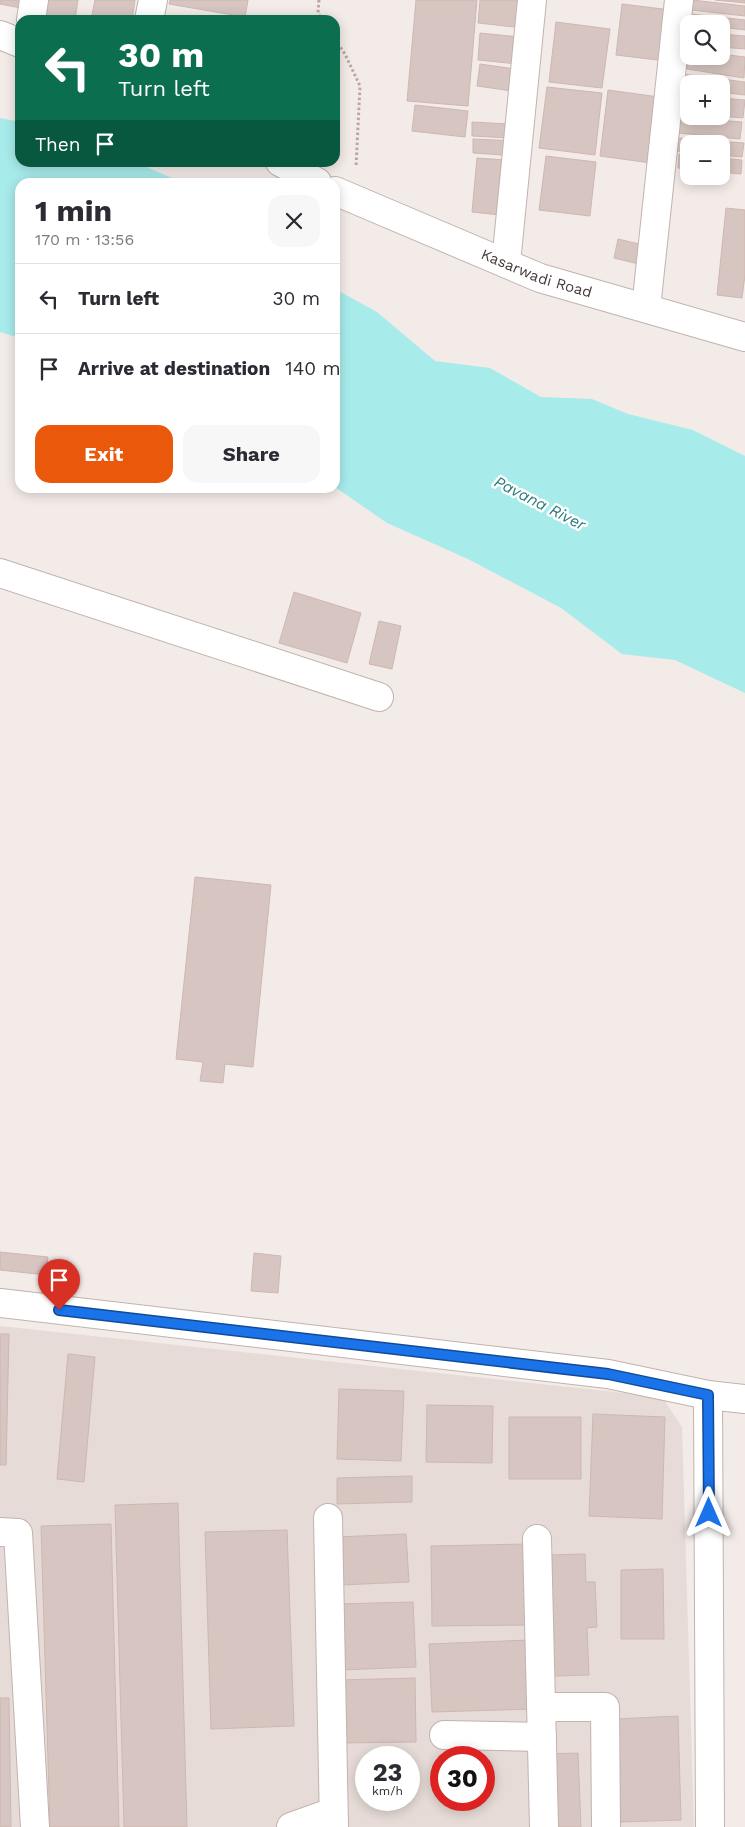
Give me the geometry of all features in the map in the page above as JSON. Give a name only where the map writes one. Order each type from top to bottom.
[{"type":"street","points":[[32,15],[34,0]]},
{"type":"street","points":[[150,15],[153,0]]},
{"type":"street","points":[[506,263],[532,0]]},
{"type":"street","points":[[646,308],[679,0]]},
{"type":"street","points":[[0,35],[15,41]]},
{"type":"street","points":[[289,167],[310,178]]},
{"type":"street","name":"Kasarwadi Road","points":[[343,194],[540,278],[745,337]]},
{"type":"street","points":[[0,574],[379,697]]},
{"type":"street","points":[[0,1303],[608,1374],[708,1395],[745,1399]]},
{"type":"street","points":[[708,1395],[710,1827]]},
{"type":"street","points":[[291,1827],[334,1820],[328,1518]]},
{"type":"street","points":[[0,1532],[18,1533],[35,1827]]},
{"type":"street","points":[[537,1539],[544,1827]]},
{"type":"street","points":[[542,1707],[605,1707],[606,1827]]},
{"type":"street","points":[[444,1735],[542,1737]]},
{"type":"path","points":[[319,0],[319,15]]},
{"type":"path","points":[[340,47],[360,86],[358,156],[343,194]]},
{"type":"shaded area","points":[[0,1326],[662,1397],[682,1427],[694,1827],[0,1827]]},
{"type":"water","points":[[0,118],[15,121],[15,167],[146,167],[172,178],[15,178],[15,336],[0,332]]},
{"type":"water","name":"Pavana River","points":[[340,292],[377,312],[435,361],[490,368],[541,397],[592,399],[628,414],[693,430],[745,456],[745,693],[675,660],[622,654],[561,608],[468,559],[387,523],[340,490]]},
{"type":"building","points":[[0,0],[27,0],[26,9],[0,4]]},
{"type":"building","points":[[38,0],[78,0],[76,15],[36,13]]},
{"type":"building","points":[[95,0],[135,0],[133,15],[92,15]]},
{"type":"building","points":[[170,0],[248,0],[245,15],[233,15],[169,4]]},
{"type":"building","points":[[416,0],[477,0],[468,106],[407,101]]},
{"type":"building","points":[[480,0],[527,0],[523,28],[478,23]]},
{"type":"building","points":[[692,0],[745,6],[745,16],[691,10]]},
{"type":"building","points":[[715,0],[745,0],[745,3]]},
{"type":"building","points":[[622,4],[671,10],[666,61],[616,55]]},
{"type":"building","points":[[730,18],[745,20],[745,30],[730,28]]},
{"type":"building","points":[[556,22],[610,29],[602,88],[549,82]]},
{"type":"building","points":[[480,33],[530,38],[527,65],[478,60]]},
{"type":"building","points":[[730,35],[745,36],[745,49],[730,48]]},
{"type":"building","points":[[730,55],[745,57],[744,78],[687,69],[688,65],[730,65]]},
{"type":"building","points":[[480,64],[515,69],[512,91],[477,86]]},
{"type":"building","points":[[730,80],[745,82],[745,95],[730,93]]},
{"type":"building","points":[[547,87],[602,93],[595,155],[539,148]]},
{"type":"building","points":[[608,90],[659,97],[651,163],[600,156]]},
{"type":"building","points":[[680,94],[680,112],[678,112]]},
{"type":"building","points":[[730,99],[745,100],[743,118],[730,117]]},
{"type":"building","points":[[415,105],[468,111],[465,137],[412,131]]},
{"type":"building","points":[[679,117],[680,125],[730,125],[730,121],[742,122],[740,139],[730,138],[730,135],[678,133]]},
{"type":"building","points":[[472,122],[509,124],[509,138],[472,136]]},
{"type":"building","points":[[678,138],[680,138],[680,151],[677,151]]},
{"type":"building","points":[[473,139],[518,141],[517,156],[473,153]]},
{"type":"building","points":[[730,142],[744,143],[742,157],[730,156]]},
{"type":"building","points":[[679,154],[680,154],[680,168],[678,168]]},
{"type":"building","points":[[546,156],[596,162],[590,216],[539,210]]},
{"type":"building","points":[[477,158],[506,160],[500,215],[472,212]]},
{"type":"building","points":[[730,159],[742,160],[741,174],[730,173]]},
{"type":"building","points":[[726,208],[745,210],[745,275],[742,298],[717,295]]},
{"type":"building","points":[[618,239],[652,247],[647,266],[614,258]]},
{"type":"building","points":[[294,592],[361,613],[347,663],[279,643]]},
{"type":"building","points":[[379,621],[401,626],[392,669],[369,664]]},
{"type":"building","points":[[195,877],[271,885],[253,1067],[225,1064],[223,1083],[200,1081],[203,1062],[176,1059]]},
{"type":"building","points":[[0,1252],[48,1257],[46,1275],[0,1270]]},
{"type":"building","points":[[254,1253],[281,1256],[278,1293],[251,1291]]},
{"type":"building","points":[[0,1334],[9,1334],[6,1465],[0,1465]]},
{"type":"building","points":[[68,1354],[95,1357],[84,1482],[57,1479]]},
{"type":"building","points":[[339,1389],[404,1391],[401,1461],[337,1459]]},
{"type":"building","points":[[427,1405],[493,1406],[492,1463],[426,1462]]},
{"type":"building","points":[[593,1414],[665,1417],[662,1519],[589,1516]]},
{"type":"building","points":[[509,1417],[581,1417],[581,1479],[509,1479]]},
{"type":"building","points":[[412,1476],[412,1502],[337,1504],[337,1478]]},
{"type":"building","points":[[178,1503],[187,1827],[124,1827],[115,1505]]},
{"type":"building","points":[[111,1524],[119,1827],[50,1827],[41,1526]]},
{"type":"building","points":[[287,1530],[294,1726],[211,1729],[205,1532]]},
{"type":"building","points":[[406,1534],[409,1582],[340,1585],[337,1537]]},
{"type":"building","points":[[527,1544],[528,1625],[432,1626],[431,1546]]},
{"type":"building","points":[[585,1554],[586,1582],[595,1582],[597,1627],[587,1628],[589,1675],[554,1676],[550,1555]]},
{"type":"building","points":[[663,1569],[664,1639],[621,1639],[621,1570]]},
{"type":"building","points":[[413,1602],[416,1667],[341,1670],[339,1604]]},
{"type":"building","points":[[530,1640],[533,1709],[432,1712],[429,1644]]},
{"type":"building","points":[[415,1678],[416,1742],[341,1743],[339,1680]]},
{"type":"building","points":[[0,1698],[9,1698],[11,1827],[0,1827]]},
{"type":"building","points":[[678,1716],[681,1820],[621,1822],[617,1719]]},
{"type":"building","points":[[578,1753],[581,1827],[551,1827],[548,1754]]},
{"type":"route","points":[[59,1310],[608,1374],[708,1395],[709,1513]]}]
